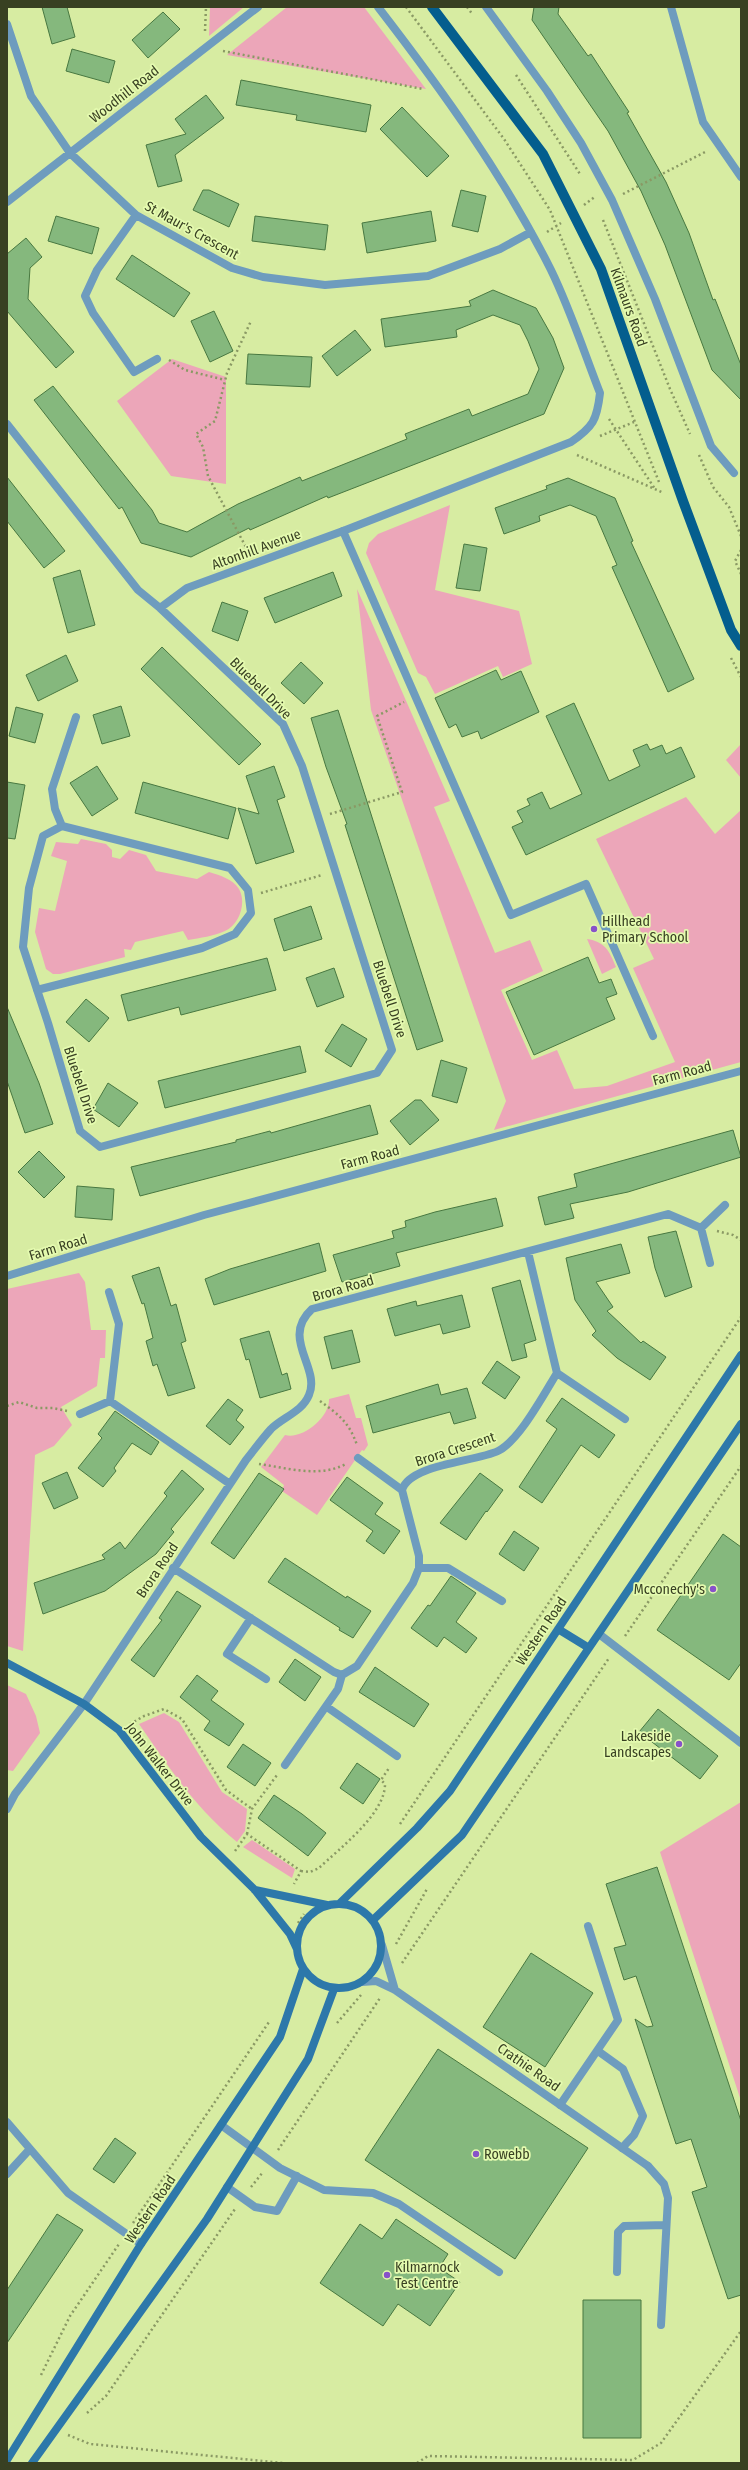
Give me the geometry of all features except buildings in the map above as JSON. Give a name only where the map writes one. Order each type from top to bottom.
[{"type":"main road","name":"Kilmaurs Road","points":[[432,7],[543,154],[601,269],[683,501],[731,630],[741,646]]},
{"type":"main road","name":"Western Road","points":[[340,1903],[417,1828],[450,1791],[741,1355]]},
{"type":"main road","points":[[373,1920],[462,1835],[741,1424]]},
{"type":"main road","points":[[558,1629],[590,1648]]},
{"type":"main road","name":"John Walker Drive","points":[[7,1663],[84,1704],[119,1730],[201,1837],[255,1890],[290,1934],[297,1949]]},
{"type":"main road","points":[[255,1890],[327,1905]]},
{"type":"main road","points":[[340,1903],[352,1905],[364,1911],[373,1920],[380,1932],[382,1945],[380,1959],[373,1972],[362,1982],[349,1988],[334,1989],[322,1985],[311,1978],[303,1969],[297,1949],[298,1935],[304,1922],[314,1912],[327,1905],[340,1903]]},
{"type":"main road","name":"Western Road","points":[[7,2460],[141,2244],[280,2037],[303,1969]]},
{"type":"main road","points":[[32,2463],[207,2219],[308,2059],[334,1989]]},
{"type":"street","name":"Woodhill Road","points":[[7,202],[258,7]]},
{"type":"street","points":[[378,7],[445,94],[533,236],[551,271],[600,393],[599,404]]},
{"type":"street","name":"Kilmaurs Road","points":[[486,7],[573,130],[612,200],[655,299],[711,446],[734,473]]},
{"type":"street","points":[[672,7],[703,122],[741,177]]},
{"type":"street","name":"St Maur's Crescent","points":[[7,24],[31,96],[70,153],[136,215],[232,268],[263,277],[325,285],[428,276],[533,236]]},
{"type":"street","points":[[136,215],[98,270],[85,296],[93,314],[134,372],[157,359]]},
{"type":"street","name":"Altonhill Avenue","points":[[160,608],[187,588],[343,531],[571,442],[588,431],[598,414],[599,404]]},
{"type":"street","points":[[7,424],[138,590],[160,608]]},
{"type":"street","points":[[343,531],[511,915],[586,884],[653,1036]]},
{"type":"street","name":"Bluebell Drive","points":[[62,826],[43,836],[29,888],[22,947],[37,990],[80,1131],[100,1147],[377,1073],[392,1050],[302,766],[283,724],[160,608]]},
{"type":"street","points":[[37,990],[202,948],[235,934],[251,913],[248,890],[230,868],[62,826],[55,809],[52,789],[76,717]]},
{"type":"street","name":"Farm Road","points":[[7,1276],[204,1215],[741,1071]]},
{"type":"street","points":[[710,1263],[701,1228],[725,1205]]},
{"type":"street","name":"Brora Road","points":[[7,1809],[15,1794],[84,1704],[246,1460],[272,1428],[298,1411],[310,1394],[310,1378],[299,1335],[302,1318],[312,1309],[668,1214],[701,1228]]},
{"type":"street","points":[[528,1252],[557,1373],[625,1419]]},
{"type":"street","points":[[109,1292],[119,1324],[110,1401]]},
{"type":"street","name":"Brora Crescent","points":[[402,1490],[404,1483],[418,1474],[498,1451],[511,1442],[557,1373]]},
{"type":"street","points":[[80,1414],[110,1401]]},
{"type":"street","points":[[110,1401],[230,1484]]},
{"type":"street","points":[[174,1568],[334,1672],[342,1674],[357,1666],[413,1583],[419,1568],[418,1556],[402,1490],[358,1458]]},
{"type":"street","points":[[419,1568],[448,1568],[502,1601]]},
{"type":"street","points":[[251,1618],[227,1654],[266,1679]]},
{"type":"street","points":[[598,1634],[741,1743]]},
{"type":"street","points":[[285,1765],[327,1707],[338,1689],[342,1674]]},
{"type":"street","points":[[327,1707],[397,1756]]},
{"type":"street","points":[[560,2105],[618,2020],[588,1926]]},
{"type":"street","points":[[382,1945],[395,1990]]},
{"type":"street","name":"Crathie Road","points":[[362,1982],[376,1981],[395,1990],[648,2166],[664,2184],[668,2198],[661,2325]]},
{"type":"street","points":[[598,2051],[623,2069],[643,2116],[634,2134],[622,2148]]},
{"type":"street","points":[[7,2122],[29,2150],[68,2193],[141,2244]]},
{"type":"street","points":[[221,2125],[253,2146],[271,2161],[324,2190],[373,2193],[399,2204],[499,2272]]},
{"type":"street","points":[[7,2174],[29,2150]]},
{"type":"street","points":[[227,2186],[255,2207],[277,2211],[297,2176]]},
{"type":"street","points":[[617,2272],[618,2232],[624,2226],[666,2225]]},
{"type":"path","points":[[206,7],[205,47],[445,94]]},
{"type":"path","points":[[467,7],[476,20]]},
{"type":"path","points":[[514,71],[582,176]]},
{"type":"path","points":[[594,196],[612,200],[719,145]]},
{"type":"path","points":[[533,236],[573,216],[594,196]]},
{"type":"path","points":[[594,196],[597,203]]},
{"type":"path","points":[[603,218],[670,389],[692,438]]},
{"type":"path","points":[[251,321],[225,380],[215,421],[196,434],[203,447],[208,476],[254,563]]},
{"type":"path","points":[[157,359],[166,357],[185,370],[225,380]]},
{"type":"path","points":[[599,404],[655,490]]},
{"type":"path","points":[[558,447],[683,501]]},
{"type":"path","points":[[698,452],[714,486],[729,506],[741,536]]},
{"type":"path","points":[[741,550],[735,561],[741,574]]},
{"type":"path","points":[[318,817],[402,792],[377,716],[406,701],[412,689]]},
{"type":"path","points":[[249,896],[336,871]]},
{"type":"path","points":[[701,1228],[733,1235],[741,1240]]},
{"type":"path","points":[[394,1830],[741,1317]]},
{"type":"path","points":[[246,1460],[257,1464],[318,1473],[338,1469],[358,1458],[358,1447],[352,1429],[339,1415],[310,1394]]},
{"type":"path","points":[[7,1406],[19,1402],[37,1408],[54,1408],[80,1414]]},
{"type":"path","points":[[392,1978],[741,1466]]},
{"type":"path","points":[[119,1730],[144,1716],[164,1709],[182,1719],[226,1790],[252,1809]]},
{"type":"path","points":[[248,1834],[301,1871],[310,1872],[319,1868],[378,1809],[385,1794],[385,1784],[381,1780],[397,1756]]},
{"type":"path","points":[[226,1862],[248,1834],[252,1809],[285,1765]]},
{"type":"path","points":[[287,1896],[301,1871]]},
{"type":"path","points":[[290,1934],[313,1902]]},
{"type":"path","points":[[69,2413],[80,2419],[106,2396],[243,2198],[271,2161],[387,1987]]},
{"type":"path","points":[[39,2380],[70,2316],[270,2021]]},
{"type":"path","points":[[416,2463],[428,2456],[633,2460],[661,2443],[741,2331]]},
{"type":"path","points":[[72,2429],[68,2434],[90,2444],[283,2463]]},
{"type":"shaded area","points":[[210,7],[244,7],[209,36]]},
{"type":"shaded area","points":[[287,7],[364,7],[426,89],[227,55]]},
{"type":"shaded area","points":[[172,359],[226,377],[226,484],[171,476],[117,401]]},
{"type":"shaded area","points":[[450,505],[435,590],[519,611],[532,664],[503,677],[498,666],[435,694],[426,677],[418,673],[366,553],[369,543],[378,534]]},
{"type":"shaded area","points":[[357,589],[450,801],[434,807],[495,953],[530,940],[543,971],[501,990],[532,1060],[557,1050],[574,1089],[607,1086],[675,1062],[633,968],[654,959],[596,839],[686,797],[715,834],[741,810],[741,1062],[494,1130],[506,1101],[371,710]]},
{"type":"shaded area","points":[[741,744],[741,778],[726,760]]},
{"type":"shaded area","points":[[81,839],[106,844],[112,850],[112,857],[120,859],[129,850],[146,855],[156,871],[197,879],[209,872],[226,878],[239,889],[241,895],[242,907],[238,919],[225,931],[207,937],[188,940],[183,931],[135,942],[131,950],[124,949],[125,957],[60,974],[53,974],[46,969],[35,932],[39,908],[55,911],[67,861],[51,856],[56,842],[78,844]]},
{"type":"shaded area","points":[[587,939],[598,942],[606,948],[616,967],[602,974]]},
{"type":"shaded area","points":[[79,1273],[85,1282],[91,1330],[106,1330],[105,1358],[100,1358],[97,1386],[61,1407],[72,1425],[54,1446],[35,1455],[23,1651],[7,1646],[7,1289]]},
{"type":"shaded area","points":[[349,1394],[356,1418],[361,1418],[368,1445],[364,1451],[362,1450],[317,1515],[282,1491],[284,1485],[261,1467],[285,1435],[292,1436],[307,1431],[320,1420],[325,1413],[329,1399]]},
{"type":"shaded area","points":[[7,1685],[26,1694],[36,1716],[40,1733],[13,1771],[7,1770]]},
{"type":"shaded area","points":[[164,1713],[179,1722],[222,1792],[247,1809],[245,1831],[237,1842],[208,1816],[172,1771],[139,1724]]},
{"type":"shaded area","points":[[741,1802],[741,2101],[660,1852]]},
{"type":"shaded area","points":[[252,1840],[295,1869],[292,1878],[243,1847]]},
{"type":"place","name":"Hillhead Primary School","points":[[594,929]]},
{"type":"place","name":"Mcconechy's","points":[[713,1589]]},
{"type":"place","name":"Lakeside Landscapes","points":[[679,1744]]},
{"type":"place","name":"Rowebb","points":[[476,2154]]},
{"type":"place","name":"Kilmarnock Test Centre","points":[[387,2275]]}]
